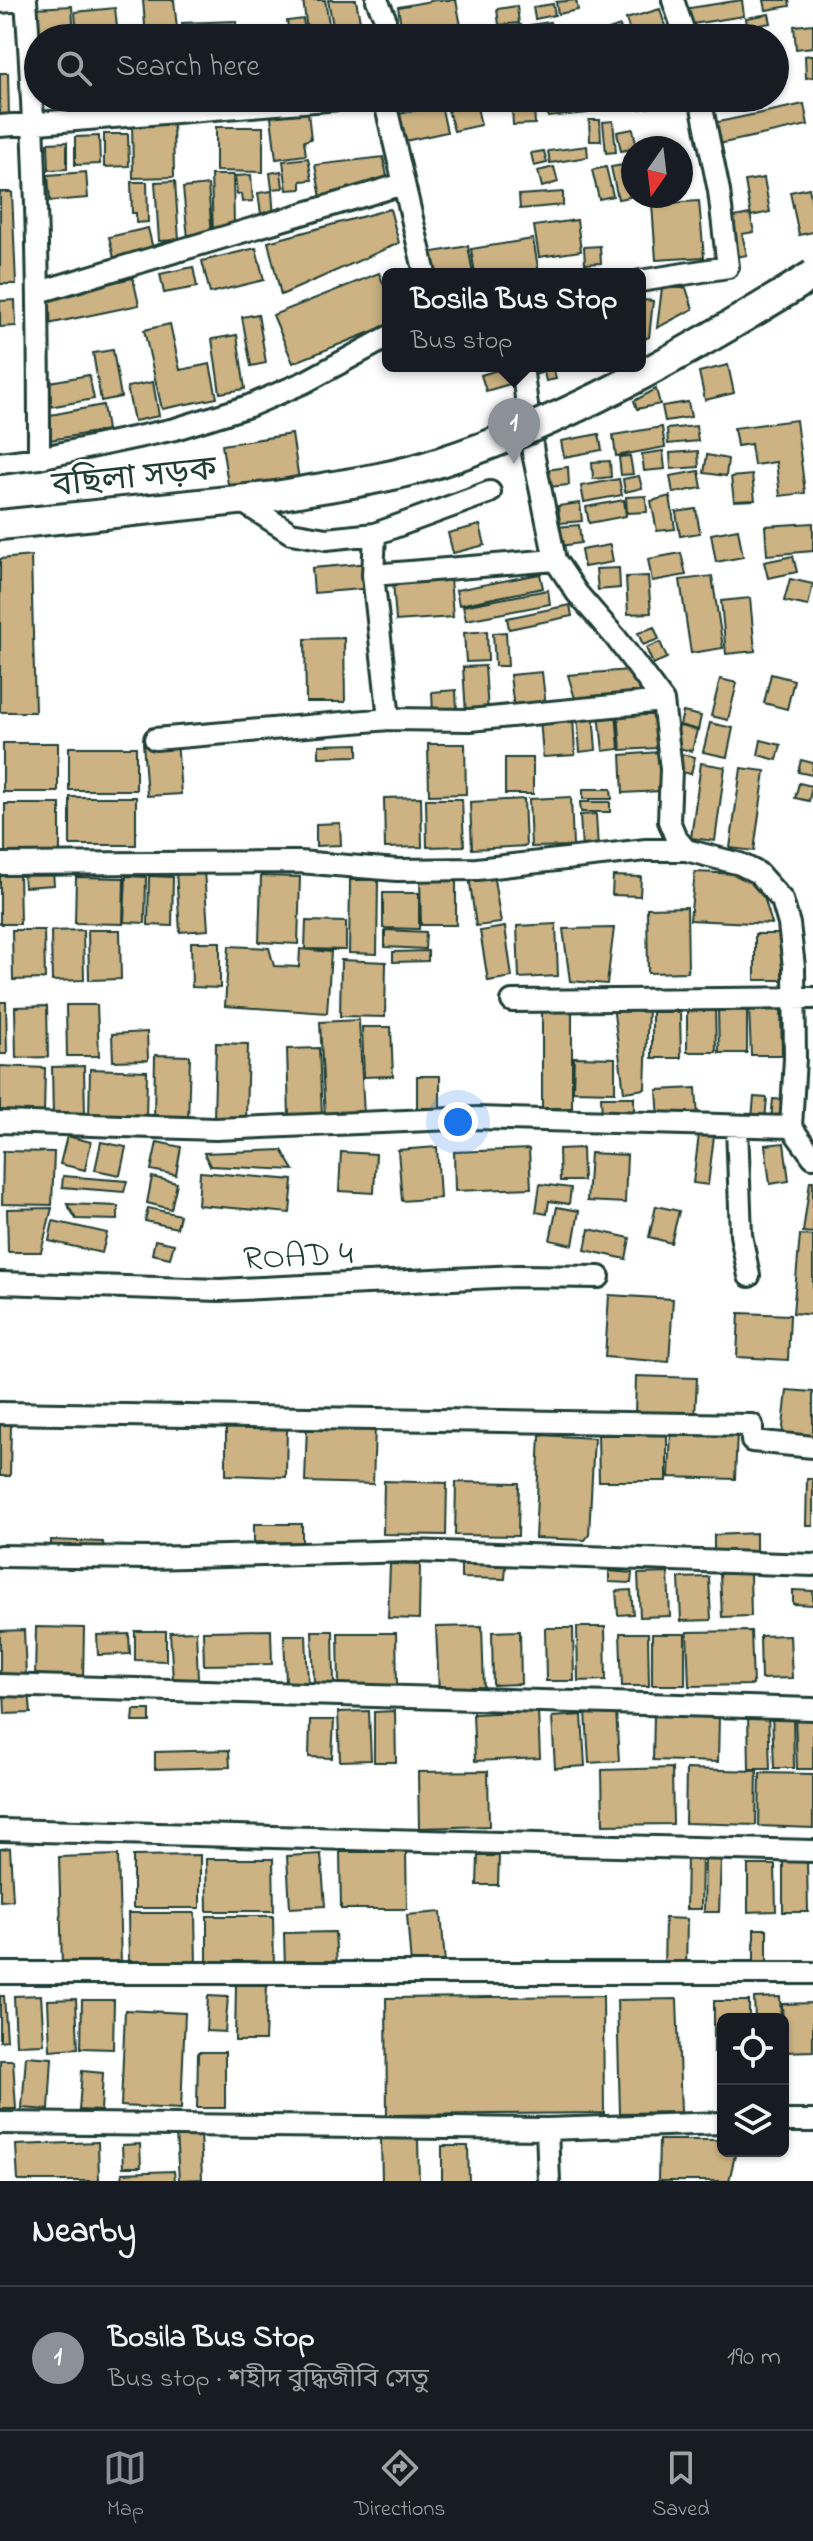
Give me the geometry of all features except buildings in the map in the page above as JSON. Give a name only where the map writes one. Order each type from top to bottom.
[{"type":"main road","name":"বছিলা সড়ক","points":[[646,371],[710,338],[813,275]]},
{"type":"main road","name":"বছিলা সড়ক","points":[[0,525],[241,501],[434,464],[481,448],[572,409],[644,372]]},
{"type":"street","points":[[0,2],[25,0],[27,24]]},
{"type":"street","points":[[377,0],[385,24]]},
{"type":"street","points":[[673,0],[681,24]]},
{"type":"street","points":[[34,112],[39,458]]},
{"type":"street","points":[[0,126],[175,112]]},
{"type":"street","points":[[387,112],[424,268]]},
{"type":"street","points":[[646,280],[728,267],[719,191],[703,112]]},
{"type":"street","points":[[39,292],[403,184]]},
{"type":"street","points":[[0,463],[39,458],[175,429],[249,406],[305,382],[382,340]]},
{"type":"street","points":[[523,372],[533,453],[555,560],[577,593],[616,638],[663,701],[671,769],[669,821],[676,838],[686,850]]},
{"type":"street","points":[[241,501],[291,533],[326,539],[375,534],[490,492]]},
{"type":"street","points":[[375,534],[373,575],[389,719]]},
{"type":"street","points":[[373,575],[555,560]]},
{"type":"street","points":[[155,739],[389,719],[470,720],[663,701]]},
{"type":"street","points":[[0,864],[299,862],[397,870],[477,869],[646,850],[686,850],[740,864],[758,873],[782,900],[789,924],[804,998],[791,1127],[813,1157]]},
{"type":"street","points":[[512,1001],[804,998]]},
{"type":"street","points":[[0,1122],[215,1129],[477,1118],[791,1127]]},
{"type":"street","points":[[737,1127],[741,1235],[749,1276]]},
{"type":"street","name":"ROAD 4","points":[[0,1283],[220,1290],[517,1276],[599,1277]]},
{"type":"street","points":[[0,1413],[752,1425],[752,1441],[813,1447]]},
{"type":"street","points":[[0,1556],[147,1558],[412,1551],[813,1565]]},
{"type":"street","points":[[0,1685],[813,1709]]},
{"type":"street","points":[[0,1830],[813,1851]]},
{"type":"street","points":[[0,1973],[813,1973]]},
{"type":"street","points":[[789,2121],[813,2121]]},
{"type":"street","points":[[0,2123],[547,2129],[717,2123]]},
{"type":"street","points":[[547,2129],[549,2181]]},
{"type":"place","name":"Bosila Bus Stop","points":[[514,464]]}]
